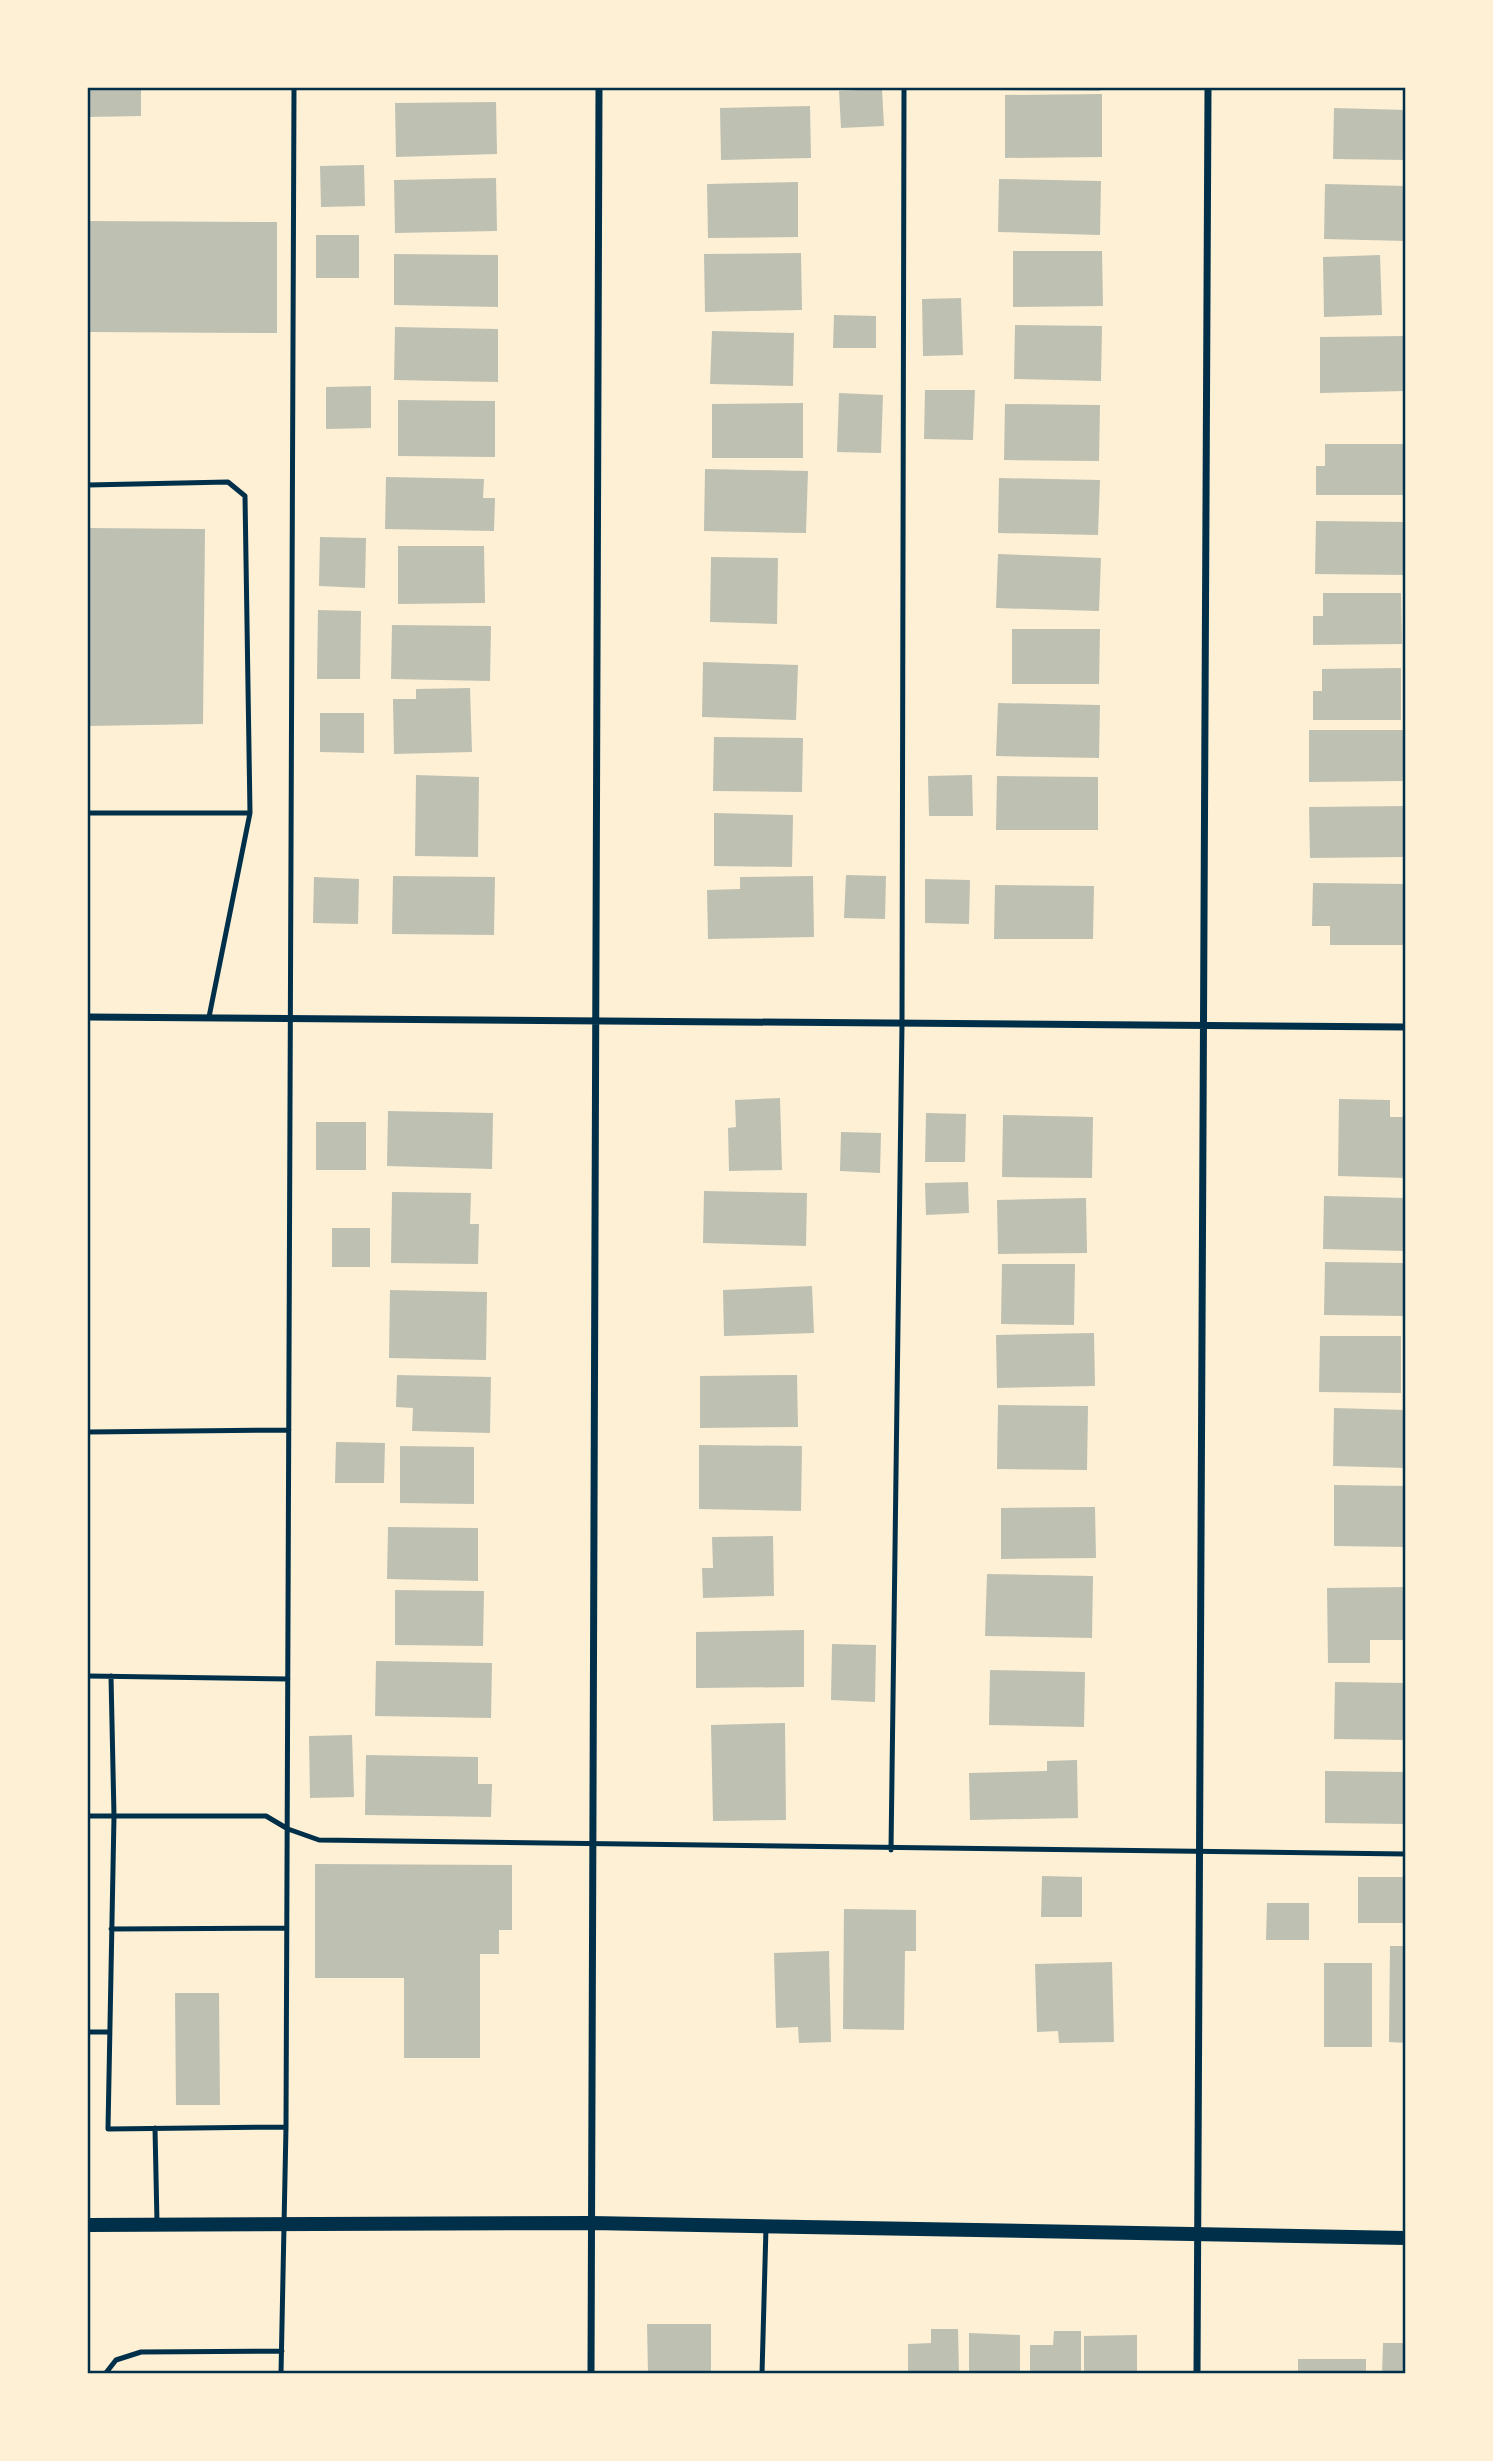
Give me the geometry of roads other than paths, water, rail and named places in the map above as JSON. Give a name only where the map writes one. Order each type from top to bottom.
[{"type":"main road","points":[[88,2225],[591,2222],[1198,2237],[1405,2238]]},
{"type":"street","points":[[591,2374],[598,88]]},
{"type":"street","points":[[1196,2374],[1208,88]]},
{"type":"street","points":[[88,1017],[1405,1027]]},
{"type":"lane","points":[[281,2374],[286,2222],[294,88]]},
{"type":"lane","points":[[891,1850],[902,1024],[904,88]]},
{"type":"lane","points":[[88,485],[228,482],[245,496],[250,813],[209,1017]]},
{"type":"lane","points":[[88,813],[250,813]]},
{"type":"lane","points":[[88,1432],[289,1430]]},
{"type":"lane","points":[[88,1676],[288,1678]]},
{"type":"lane","points":[[111,1676],[114,1816],[108,2129],[286,2127]]},
{"type":"lane","points":[[88,1816],[266,1816],[288,1829],[319,1840],[891,1850],[1405,1854]]},
{"type":"lane","points":[[111,1929],[287,1928]]},
{"type":"lane","points":[[88,2032],[109,2032]]},
{"type":"lane","points":[[155,2128],[157,2224]]},
{"type":"lane","points":[[762,2374],[766,2227]]},
{"type":"lane","points":[[105,2374],[116,2360],[141,2353],[282,2351]]}]
